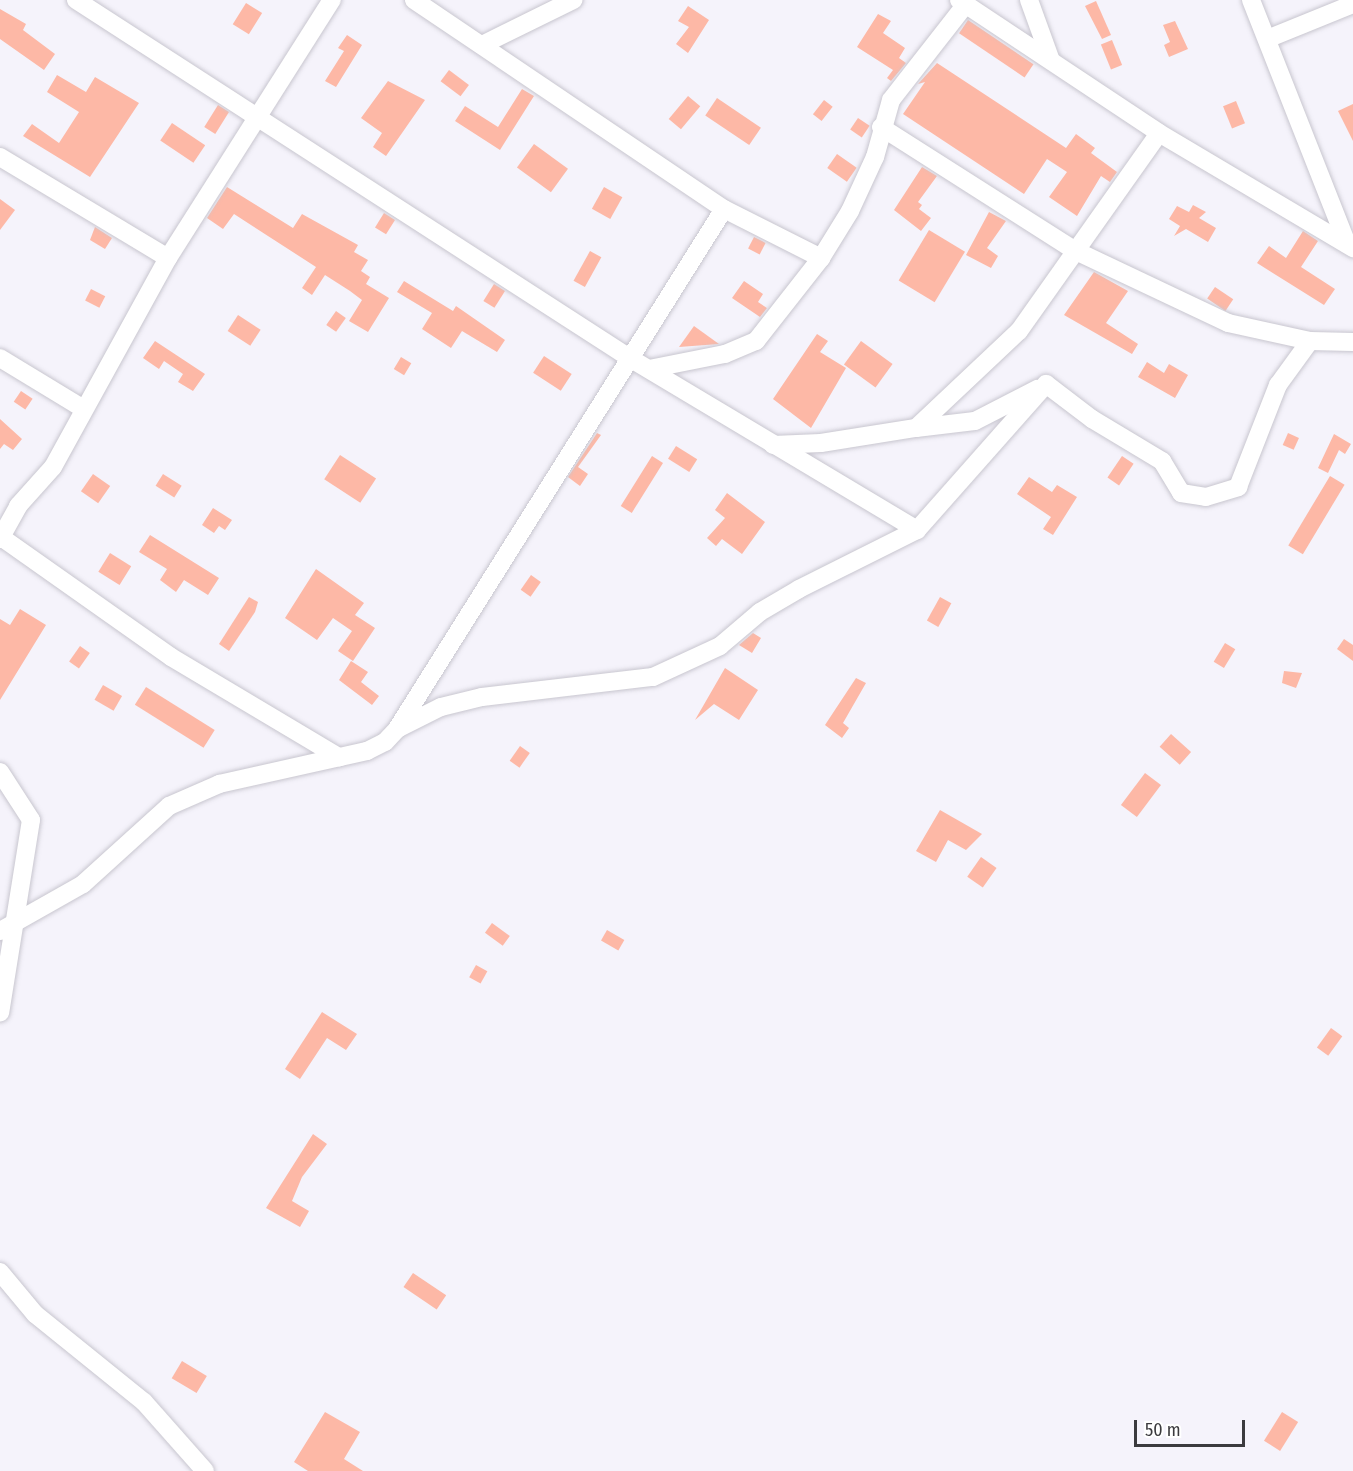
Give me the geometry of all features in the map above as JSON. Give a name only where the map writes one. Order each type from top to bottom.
[{"type":"street","points":[[76,0],[628,357],[917,530]]},
{"type":"street","points":[[332,0],[255,115],[168,258],[53,467],[18,506],[1,538],[171,657],[339,757]]},
{"type":"street","points":[[414,0],[724,209],[821,258]]},
{"type":"street","points":[[482,45],[573,0]]},
{"type":"street","points":[[1029,0],[1050,58]]},
{"type":"street","points":[[1251,0],[1350,246]]},
{"type":"street","points":[[649,369],[725,354],[756,341],[821,258],[875,157],[881,127],[891,100],[963,2],[1159,133],[1350,246]]},
{"type":"street","points":[[1266,39],[1353,4]]},
{"type":"street","points":[[881,127],[1076,250],[1228,323],[1310,341],[1353,342]]},
{"type":"street","points":[[916,428],[1019,331],[1159,133]]},
{"type":"street","points":[[0,157],[168,258]]},
{"type":"street","points":[[397,729],[628,357],[724,209]]},
{"type":"street","points":[[1046,384],[1092,419],[1162,461],[1181,493],[1206,497],[1238,487],[1278,385],[1310,341]]},
{"type":"street","points":[[0,358],[84,409]]},
{"type":"street","points":[[773,445],[821,443],[916,428],[975,422],[1046,384]]},
{"type":"street","points":[[7,927],[83,884],[169,806],[219,784],[367,751],[397,729],[441,707],[482,697],[653,677],[720,646],[760,612],[799,589],[917,530],[1046,384]]},
{"type":"street","points":[[0,772],[31,820],[7,927],[0,1013]]},
{"type":"street","points":[[0,1272],[35,1314],[144,1402],[205,1471]]},
{"type":"building","points":[[1096,1],[1111,35],[1102,39],[1085,6]]},
{"type":"building","points":[[246,3],[262,13],[249,34],[233,24]]},
{"type":"building","points":[[688,6],[709,20],[688,53],[676,44],[689,27],[678,21]]},
{"type":"building","points":[[0,9],[26,24],[23,30],[55,54],[44,70],[0,39]]},
{"type":"building","points":[[878,14],[891,21],[883,33],[905,48],[899,58],[906,63],[891,81],[887,78],[893,70],[857,47]]},
{"type":"building","points":[[968,20],[1033,64],[1025,77],[959,33]]},
{"type":"building","points":[[1175,21],[1188,49],[1169,57],[1164,45],[1170,42],[1163,25]]},
{"type":"building","points":[[347,35],[362,45],[336,87],[325,81],[344,51],[338,48]]},
{"type":"building","points":[[1112,40],[1122,65],[1111,70],[1101,44]]},
{"type":"building","points":[[937,63],[1066,148],[1076,134],[1095,148],[1091,153],[1117,172],[1110,182],[1101,176],[1077,216],[1049,197],[1067,172],[1047,159],[1024,194],[903,114],[925,82],[918,84]]},
{"type":"building","points":[[449,70],[469,85],[461,96],[441,81]]},
{"type":"building","points":[[57,75],[86,92],[95,77],[139,103],[90,177],[23,136],[32,124],[59,143],[79,112],[47,92]]},
{"type":"building","points":[[388,81],[425,100],[386,156],[373,147],[382,133],[361,118]]},
{"type":"building","points":[[522,89],[534,96],[500,150],[455,121],[465,106],[498,127]]},
{"type":"building","points":[[688,96],[700,106],[681,129],[669,119]]},
{"type":"building","points":[[717,98],[761,128],[749,145],[705,115]]},
{"type":"building","points":[[824,100],[833,107],[822,121],[813,114]]},
{"type":"building","points":[[1236,101],[1245,123],[1232,128],[1223,106]]},
{"type":"building","points":[[1353,104],[1353,141],[1338,111]]},
{"type":"building","points":[[218,105],[229,112],[215,134],[204,127]]},
{"type":"building","points":[[858,118],[870,126],[862,137],[850,130]]},
{"type":"building","points":[[172,123],[205,145],[193,163],[160,140]]},
{"type":"building","points":[[534,144],[568,169],[551,192],[517,167]]},
{"type":"building","points":[[837,154],[857,168],[847,182],[827,168]]},
{"type":"building","points":[[922,167],[937,176],[918,202],[922,205],[919,209],[931,218],[921,231],[894,210]]},
{"type":"building","points":[[227,187],[293,228],[302,214],[358,245],[354,252],[368,260],[361,271],[370,277],[366,284],[389,298],[368,332],[349,321],[362,300],[350,291],[325,275],[312,295],[302,288],[316,267],[234,214],[223,229],[207,218]]},
{"type":"building","points":[[604,187],[622,197],[610,219],[592,209]]},
{"type":"building","points":[[0,199],[15,210],[0,230]]},
{"type":"building","points":[[1193,205],[1206,212],[1199,218],[1216,228],[1208,242],[1186,229],[1174,236],[1180,226],[1169,219],[1177,206],[1189,212]]},
{"type":"building","points":[[989,212],[1006,221],[987,248],[998,256],[991,268],[966,255]]},
{"type":"building","points":[[384,213],[395,220],[386,234],[375,227]]},
{"type":"building","points":[[95,227],[112,238],[105,249],[90,240]]},
{"type":"building","points":[[929,230],[965,252],[935,302],[899,281]]},
{"type":"building","points":[[1303,231],[1318,241],[1301,267],[1335,289],[1324,305],[1257,263],[1269,246],[1286,258]]},
{"type":"building","points":[[754,237],[766,243],[760,254],[748,249]]},
{"type":"building","points":[[590,251],[601,257],[585,287],[574,281]]},
{"type":"building","points":[[1094,272],[1128,291],[1106,323],[1138,344],[1132,354],[1064,315]]},
{"type":"building","points":[[404,281],[453,311],[456,306],[505,340],[497,352],[462,331],[451,348],[422,329],[432,313],[397,292]]},
{"type":"building","points":[[744,281],[763,294],[758,302],[767,308],[760,317],[732,298]]},
{"type":"building","points":[[494,284],[505,291],[494,308],[483,301]]},
{"type":"building","points":[[1215,287],[1233,299],[1225,311],[1207,299]]},
{"type":"building","points":[[91,289],[105,296],[99,308],[85,301]]},
{"type":"building","points":[[336,311],[346,318],[336,332],[326,325]]},
{"type":"building","points":[[238,315],[261,330],[250,346],[228,331]]},
{"type":"building","points":[[694,326],[719,344],[679,347]]},
{"type":"building","points":[[817,334],[828,341],[820,352],[846,368],[811,428],[773,399]]},
{"type":"building","points":[[155,341],[205,374],[193,391],[178,382],[183,374],[164,361],[159,369],[143,358]]},
{"type":"building","points":[[861,341],[893,364],[876,387],[844,364]]},
{"type":"building","points":[[544,356],[572,374],[561,391],[533,373]]},
{"type":"building","points":[[401,357],[411,363],[404,375],[394,369]]},
{"type":"building","points":[[1147,362],[1164,373],[1169,364],[1188,375],[1175,398],[1138,377]]},
{"type":"building","points":[[21,391],[33,399],[25,410],[14,402]]},
{"type":"building","points":[[0,419],[22,439],[13,450],[4,444],[0,449]]},
{"type":"building","points":[[597,433],[601,435],[578,467],[588,474],[580,486],[568,477]]},
{"type":"building","points":[[1288,433],[1299,438],[1294,450],[1283,445]]},
{"type":"building","points":[[1334,434],[1351,444],[1345,454],[1339,450],[1328,473],[1318,468]]},
{"type":"building","points":[[676,446],[697,459],[689,472],[668,459]]},
{"type":"building","points":[[340,455],[376,478],[360,503],[324,479]]},
{"type":"building","points":[[652,456],[663,463],[632,513],[621,506]]},
{"type":"building","points":[[1122,456],[1134,464],[1119,485],[1107,478]]},
{"type":"building","points":[[93,474],[110,486],[98,503],[81,491]]},
{"type":"building","points":[[163,474],[182,486],[174,498],[156,486]]},
{"type":"building","points":[[1330,476],[1345,485],[1303,554],[1288,545]]},
{"type":"building","points":[[1029,477],[1052,492],[1057,485],[1077,497],[1053,535],[1043,529],[1051,517],[1017,494]]},
{"type":"building","points":[[727,493],[765,522],[742,554],[722,539],[716,546],[707,538],[725,518],[715,510]]},
{"type":"building","points":[[213,508],[232,520],[225,530],[219,526],[214,533],[202,525]]},
{"type":"building","points":[[150,535],[219,578],[208,595],[184,580],[176,592],[160,580],[167,569],[139,552]]},
{"type":"building","points":[[110,553],[131,566],[120,585],[98,572]]},
{"type":"building","points":[[316,569],[364,603],[355,615],[375,628],[353,661],[338,651],[352,631],[333,618],[317,640],[285,618]]},
{"type":"building","points":[[531,575],[541,582],[531,597],[521,590]]},
{"type":"building","points":[[249,597],[258,602],[255,612],[229,651],[219,644]]},
{"type":"building","points":[[940,597],[951,603],[938,627],[927,621]]},
{"type":"building","points":[[20,609],[46,625],[0,700],[0,619],[10,625]]},
{"type":"building","points":[[753,633],[761,638],[752,653],[739,645]]},
{"type":"building","points":[[1344,639],[1353,645],[1353,661],[1337,649]]},
{"type":"building","points":[[1225,643],[1235,649],[1224,668],[1214,662]]},
{"type":"building","points":[[80,646],[90,653],[79,668],[69,662]]},
{"type":"building","points":[[351,661],[368,672],[361,682],[379,696],[372,705],[339,680]]},
{"type":"building","points":[[725,668],[758,690],[739,720],[714,704],[695,720]]},
{"type":"building","points":[[1284,671],[1302,673],[1296,688],[1282,683]]},
{"type":"building","points":[[856,678],[866,683],[843,723],[849,728],[842,738],[825,725]]},
{"type":"building","points":[[103,685],[122,696],[114,711],[94,700]]},
{"type":"building","points":[[146,687],[215,730],[204,748],[135,705]]},
{"type":"building","points":[[1171,734],[1191,752],[1180,765],[1160,747]]},
{"type":"building","points":[[520,746],[530,753],[520,768],[510,761]]},
{"type":"building","points":[[1145,773],[1161,785],[1137,817],[1121,805]]},
{"type":"building","points":[[940,810],[982,834],[966,850],[948,840],[936,862],[916,851]]},
{"type":"building","points":[[981,857],[997,868],[983,888],[967,877]]},
{"type":"building","points":[[492,923],[510,936],[503,946],[485,933]]},
{"type":"building","points":[[607,930],[624,940],[618,950],[601,940]]},
{"type":"building","points":[[476,965],[487,971],[481,984],[469,977]]},
{"type":"building","points":[[322,1012],[357,1034],[346,1050],[327,1038],[300,1079],[285,1069]]},
{"type":"building","points":[[1331,1028],[1342,1036],[1328,1056],[1317,1047]]},
{"type":"building","points":[[313,1134],[327,1144],[302,1177],[292,1201],[309,1211],[300,1227],[266,1208]]},
{"type":"building","points":[[413,1273],[446,1295],[437,1309],[403,1287]]},
{"type":"building","points":[[182,1361],[207,1376],[197,1393],[172,1378]]},
{"type":"building","points":[[325,1412],[360,1432],[344,1459],[363,1471],[308,1471],[294,1462]]},
{"type":"building","points":[[1282,1412],[1298,1422],[1280,1451],[1264,1441]]}]
